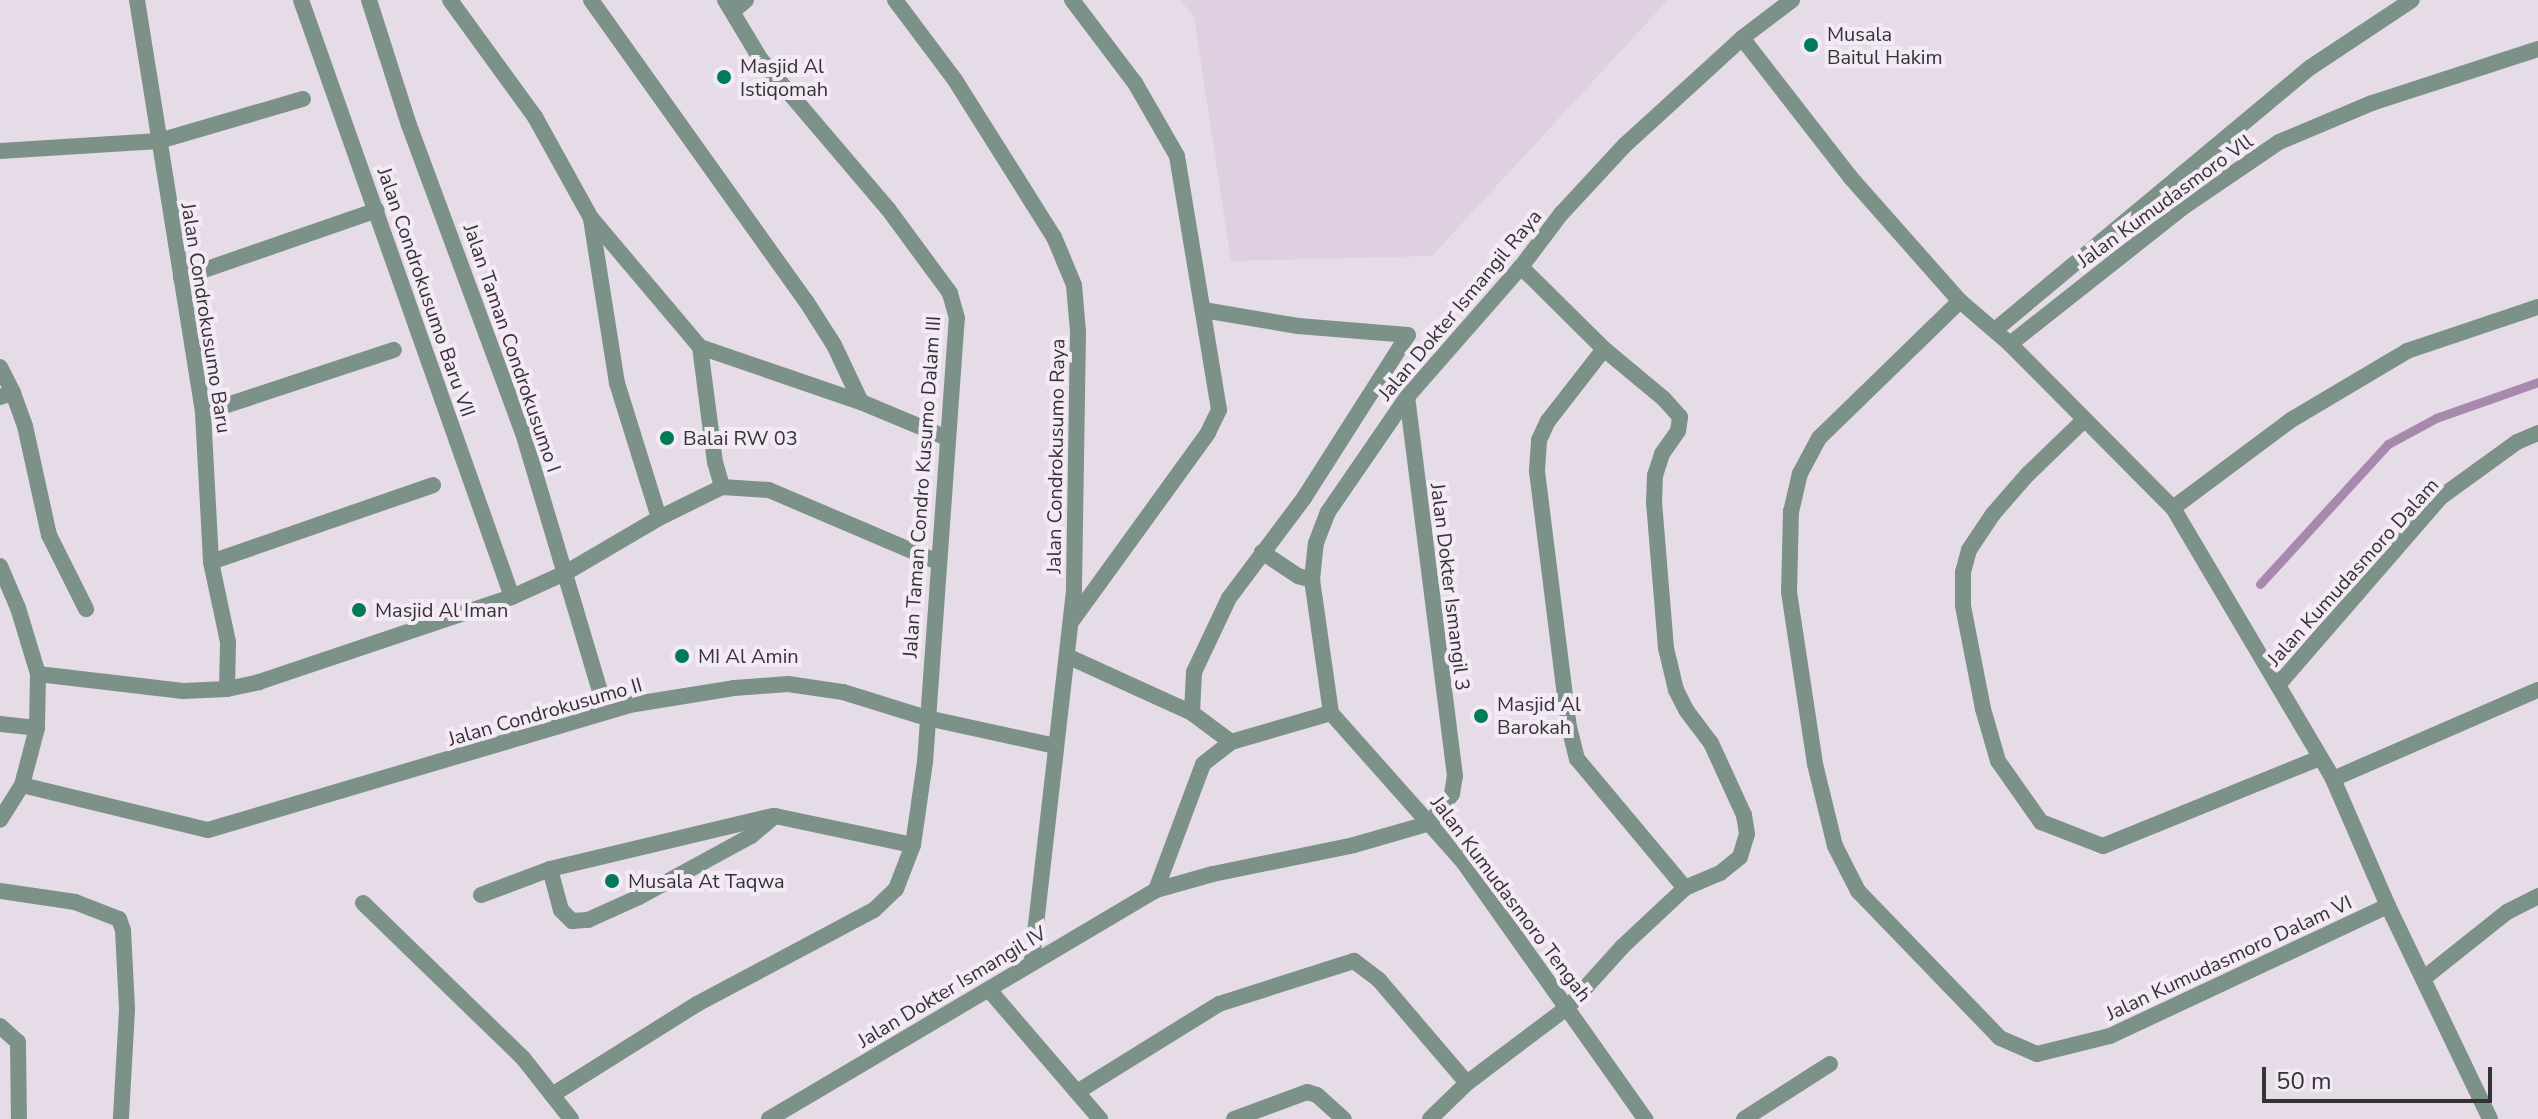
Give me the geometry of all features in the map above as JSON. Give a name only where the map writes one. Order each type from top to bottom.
[{"type":"street","name":"Jalan Condrokusumo Baru","points":[[137,0],[203,413],[211,562],[228,642],[227,689]]},
{"type":"street","name":"Jalan Condrokusumo Baru VII","points":[[301,0],[512,597]]},
{"type":"street","name":"Jalan Taman Condrokusumo I","points":[[369,0],[409,125],[523,433],[548,521],[567,572],[606,712]]},
{"type":"street","points":[[450,0],[535,117],[591,218],[700,347],[861,402],[947,438]]},
{"type":"street","points":[[591,0],[806,301],[834,345],[861,402]]},
{"type":"street","name":"Jalan Condrokusumo Raya","points":[[895,0],[955,80],[1054,237],[1074,285],[1078,332],[1071,622],[1032,962]]},
{"type":"street","points":[[1071,622],[1208,433],[1219,410],[1174,146],[1135,83],[1072,0]]},
{"type":"street","name":"Jalan Dokter Ismangil Raya","points":[[1331,713],[1312,580],[1316,543],[1328,512],[1407,397],[1521,267],[1561,214],[1625,145],[1742,38],[1792,0]]},
{"type":"street","points":[[1995,330],[2311,67],[2412,0]]},
{"type":"street","name":"Jalan Taman Condro Kusumo Dalam III","points":[[552,1095],[697,1004],[874,910],[896,889],[913,845],[925,762],[957,318],[950,293],[888,209],[761,60],[735,4]]},
{"type":"street","points":[[1742,38],[1851,178],[1960,301],[2010,344],[2173,508],[2333,779],[2388,906],[2490,1119]]},
{"type":"street","name":"Jalan Kumudasmoro Vll","points":[[2010,344],[2185,206],[2279,142],[2372,103],[2538,49]]},
{"type":"street","points":[[0,151],[13,153],[159,141],[303,99]]},
{"type":"street","points":[[181,278],[377,210]]},
{"type":"street","points":[[591,218],[617,383],[659,518]]},
{"type":"street","points":[[1430,1119],[1467,1083],[1568,1007],[1622,947],[1685,888],[1720,873],[1740,857],[1747,834],[1744,815],[1711,743],[1686,710],[1676,690],[1666,648],[1654,502],[1655,475],[1662,454],[1680,426],[1680,417],[1664,399],[1604,349],[1521,267]]},
{"type":"street","name":"Jalan Kumudasmoro Dalam VI","points":[[1960,301],[1819,438],[1800,473],[1791,511],[1789,592],[1815,764],[1835,846],[1858,891],[2000,1038],[2037,1054],[2110,1036],[2388,906]]},
{"type":"street","points":[[2173,508],[2291,420],[2407,351],[2538,307]]},
{"type":"street","points":[[1192,713],[1194,672],[1199,655],[1229,598],[1304,498],[1408,335],[1298,326],[1203,310]]},
{"type":"street","points":[[700,347],[715,462],[722,487]]},
{"type":"street","points":[[1604,349],[1548,421],[1539,440],[1537,470],[1569,728],[1577,759],[1685,888]]},
{"type":"street","points":[[203,413],[394,350]]},
{"type":"street","points":[[0,367],[7,395],[25,426],[49,535],[86,609]]},
{"type":"street","name":"Jalan Dokter Ismangil 3","points":[[1407,397],[1455,776],[1452,794],[1430,823]]},
{"type":"street","points":[[2084,420],[2027,475],[1993,514],[1969,550],[1963,573],[1963,606],[1983,709],[1998,761],[2041,822],[2103,846],[2320,758]]},
{"type":"street","name":"Jalan Kumudasmoro Dalam","points":[[2278,685],[2441,497],[2517,442],[2538,433]]},
{"type":"street","points":[[211,562],[433,485]]},
{"type":"street","points":[[38,674],[154,689],[227,689],[512,597],[567,572],[659,518],[722,487],[769,490],[938,562]]},
{"type":"street","points":[[1262,552],[1298,576],[1312,580]]},
{"type":"street","points":[[0,566],[18,608],[38,674],[37,728],[22,785],[0,820]]},
{"type":"street","points":[[1067,656],[1192,713],[1231,742]]},
{"type":"street","name":"Jalan Condrokusumo II","points":[[22,785],[208,830],[365,787],[606,712],[734,688],[788,684],[843,692],[927,718],[1055,746]]},
{"type":"street","points":[[2333,779],[2538,690]]},
{"type":"street","points":[[1156,890],[1203,764],[1231,742],[1331,713]]},
{"type":"street","name":"Jalan Kumudasmoro Tengah","points":[[1331,713],[1430,823],[1568,1007],[1645,1119]]},
{"type":"street","points":[[0,724],[37,728]]},
{"type":"street","points":[[481,895],[550,869],[722,825],[775,816],[913,845]]},
{"type":"street","points":[[550,869],[561,910],[572,921],[588,920],[639,897],[751,836],[775,816]]},
{"type":"street","name":"Jalan Dokter Ismangil IV","points":[[769,1119],[1156,890],[1213,874],[1354,845],[1430,823]]},
{"type":"street","points":[[0,891],[75,902],[119,919],[123,930],[127,1010],[121,1119]]},
{"type":"street","points":[[2424,978],[2507,912],[2538,896]]},
{"type":"street","points":[[363,903],[523,1058],[571,1119]]},
{"type":"street","points":[[1077,1092],[1219,1004],[1354,961],[1379,980],[1467,1083]]},
{"type":"street","points":[[990,991],[1100,1119]]},
{"type":"street","points":[[0,1026],[18,1042],[19,1119]]},
{"type":"street","points":[[1744,1119],[1830,1064]]},
{"type":"street","points":[[1234,1119],[1307,1092],[1317,1095],[1344,1119]]},
{"type":"shaded area","points":[[1180,0],[1668,0],[1432,256],[1231,261],[1194,17]]},
{"type":"waterway","points":[[2260,584],[2388,444],[2436,418],[2538,382]]},
{"type":"place","name":"Musala Baitul Hakim","points":[[1811,45]]},
{"type":"place","name":"Masjid Al Istiqomah","points":[[724,77]]},
{"type":"place","name":"Balai RW 03","points":[[667,438]]},
{"type":"place","name":"Masjid Al Iman","points":[[359,610]]},
{"type":"place","name":"MI Al Amin","points":[[682,656]]},
{"type":"place","name":"Masjid Al Barokah","points":[[1481,716]]},
{"type":"place","name":"Musala At Taqwa","points":[[612,881]]}]
